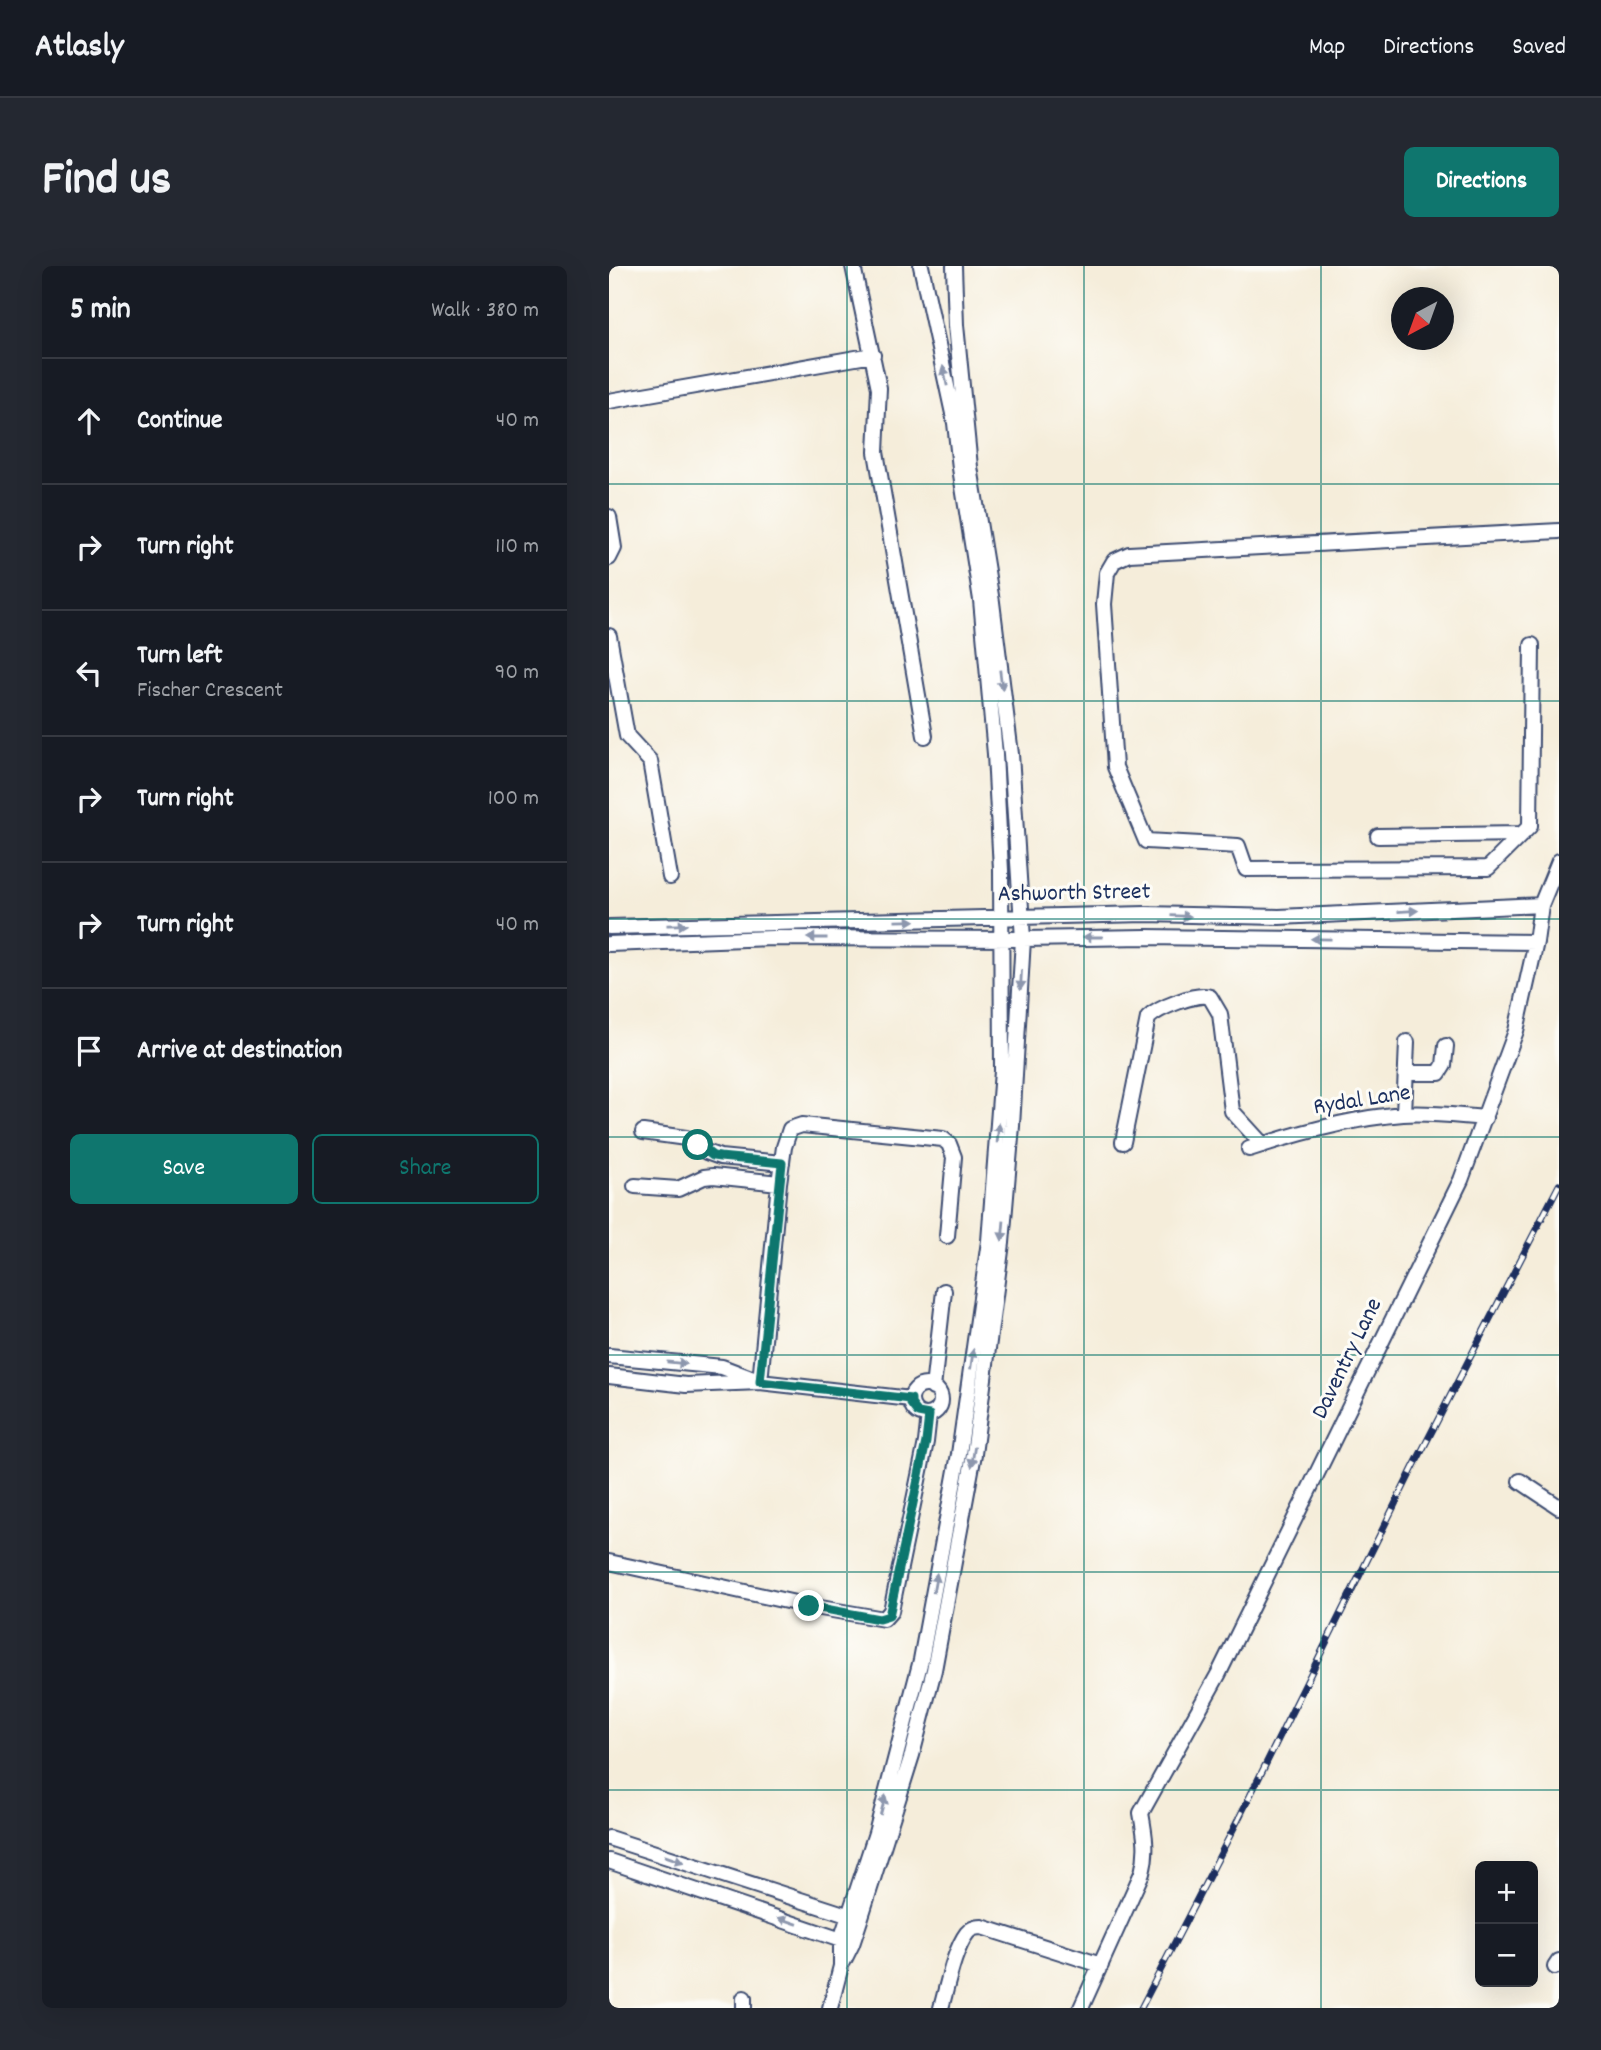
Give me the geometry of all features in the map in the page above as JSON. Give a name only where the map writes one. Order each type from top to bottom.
[{"type":"street","points":[[853,266],[879,388],[876,452],[925,736]]},
{"type":"street","points":[[830,2008],[846,1942],[912,1755],[934,1670],[974,1454],[1002,1243],[1023,939],[1011,754],[992,601],[921,266]]},
{"type":"street","points":[[854,1918],[921,1660],[959,1454],[989,1241],[1002,1071],[1001,870],[995,754],[981,600],[965,468],[954,266]]},
{"type":"street","points":[[609,401],[873,355]]},
{"type":"street","points":[[609,517],[614,548],[609,558]]},
{"type":"street","points":[[1532,645],[1530,826],[1488,868],[1246,869],[1238,846],[1146,841],[1115,767],[1104,584],[1114,561],[1129,554],[1559,531]]},
{"type":"street","points":[[609,636],[627,736],[650,761],[670,877]]},
{"type":"street","points":[[1378,836],[1522,834]]},
{"type":"street","name":"Daventry Lane","points":[[1101,1965],[1147,1858],[1141,1812],[1219,1673],[1461,1180],[1516,1031],[1536,942],[1541,905],[1559,861]]},
{"type":"street","name":"Ashworth Street","points":[[609,927],[1146,915],[1279,917],[1541,905]]},
{"type":"street","name":"Ashworth Street","points":[[609,943],[772,938],[1146,937],[1536,942]]},
{"type":"street","name":"Rydal Lane","points":[[1123,1142],[1147,1018],[1162,1008],[1203,994],[1210,997],[1220,1014],[1232,1111],[1256,1147],[1358,1121],[1404,1114],[1485,1118]]},
{"type":"street","points":[[1404,1114],[1407,1042]]},
{"type":"street","points":[[1406,1073],[1439,1073],[1444,1065],[1446,1046]]},
{"type":"street","points":[[760,1382],[779,1183],[787,1133],[793,1126],[943,1139],[949,1144],[954,1157],[947,1236]]},
{"type":"street","points":[[643,1132],[685,1138],[706,1152],[720,1157],[782,1163]]},
{"type":"street","points":[[635,1186],[678,1189],[703,1177],[713,1176],[779,1183]]},
{"type":"street","points":[[933,1388],[944,1290]]},
{"type":"street","points":[[609,1356],[722,1367],[760,1382]]},
{"type":"street","points":[[609,1376],[686,1385],[760,1382],[911,1399]]},
{"type":"street","points":[[609,1562],[809,1606],[884,1619],[891,1611],[926,1442],[929,1415],[940,1403],[940,1397],[933,1388],[922,1386],[917,1389],[911,1404],[918,1413],[929,1415]]},
{"type":"street","points":[[1520,1481],[1559,1507]]},
{"type":"street","points":[[609,1838],[854,1918]]},
{"type":"street","points":[[609,1861],[846,1942]]},
{"type":"street","points":[[941,2008],[963,1942],[968,1932],[975,1927],[1101,1965],[1081,2008]]},
{"type":"railway","points":[[1141,2008],[1559,1185]]},
{"type":"route","points":[[698,1145],[713,1156],[782,1163],[760,1382],[911,1399],[911,1404],[918,1413],[929,1415],[926,1442],[889,1616],[879,1619],[809,1606]]}]
